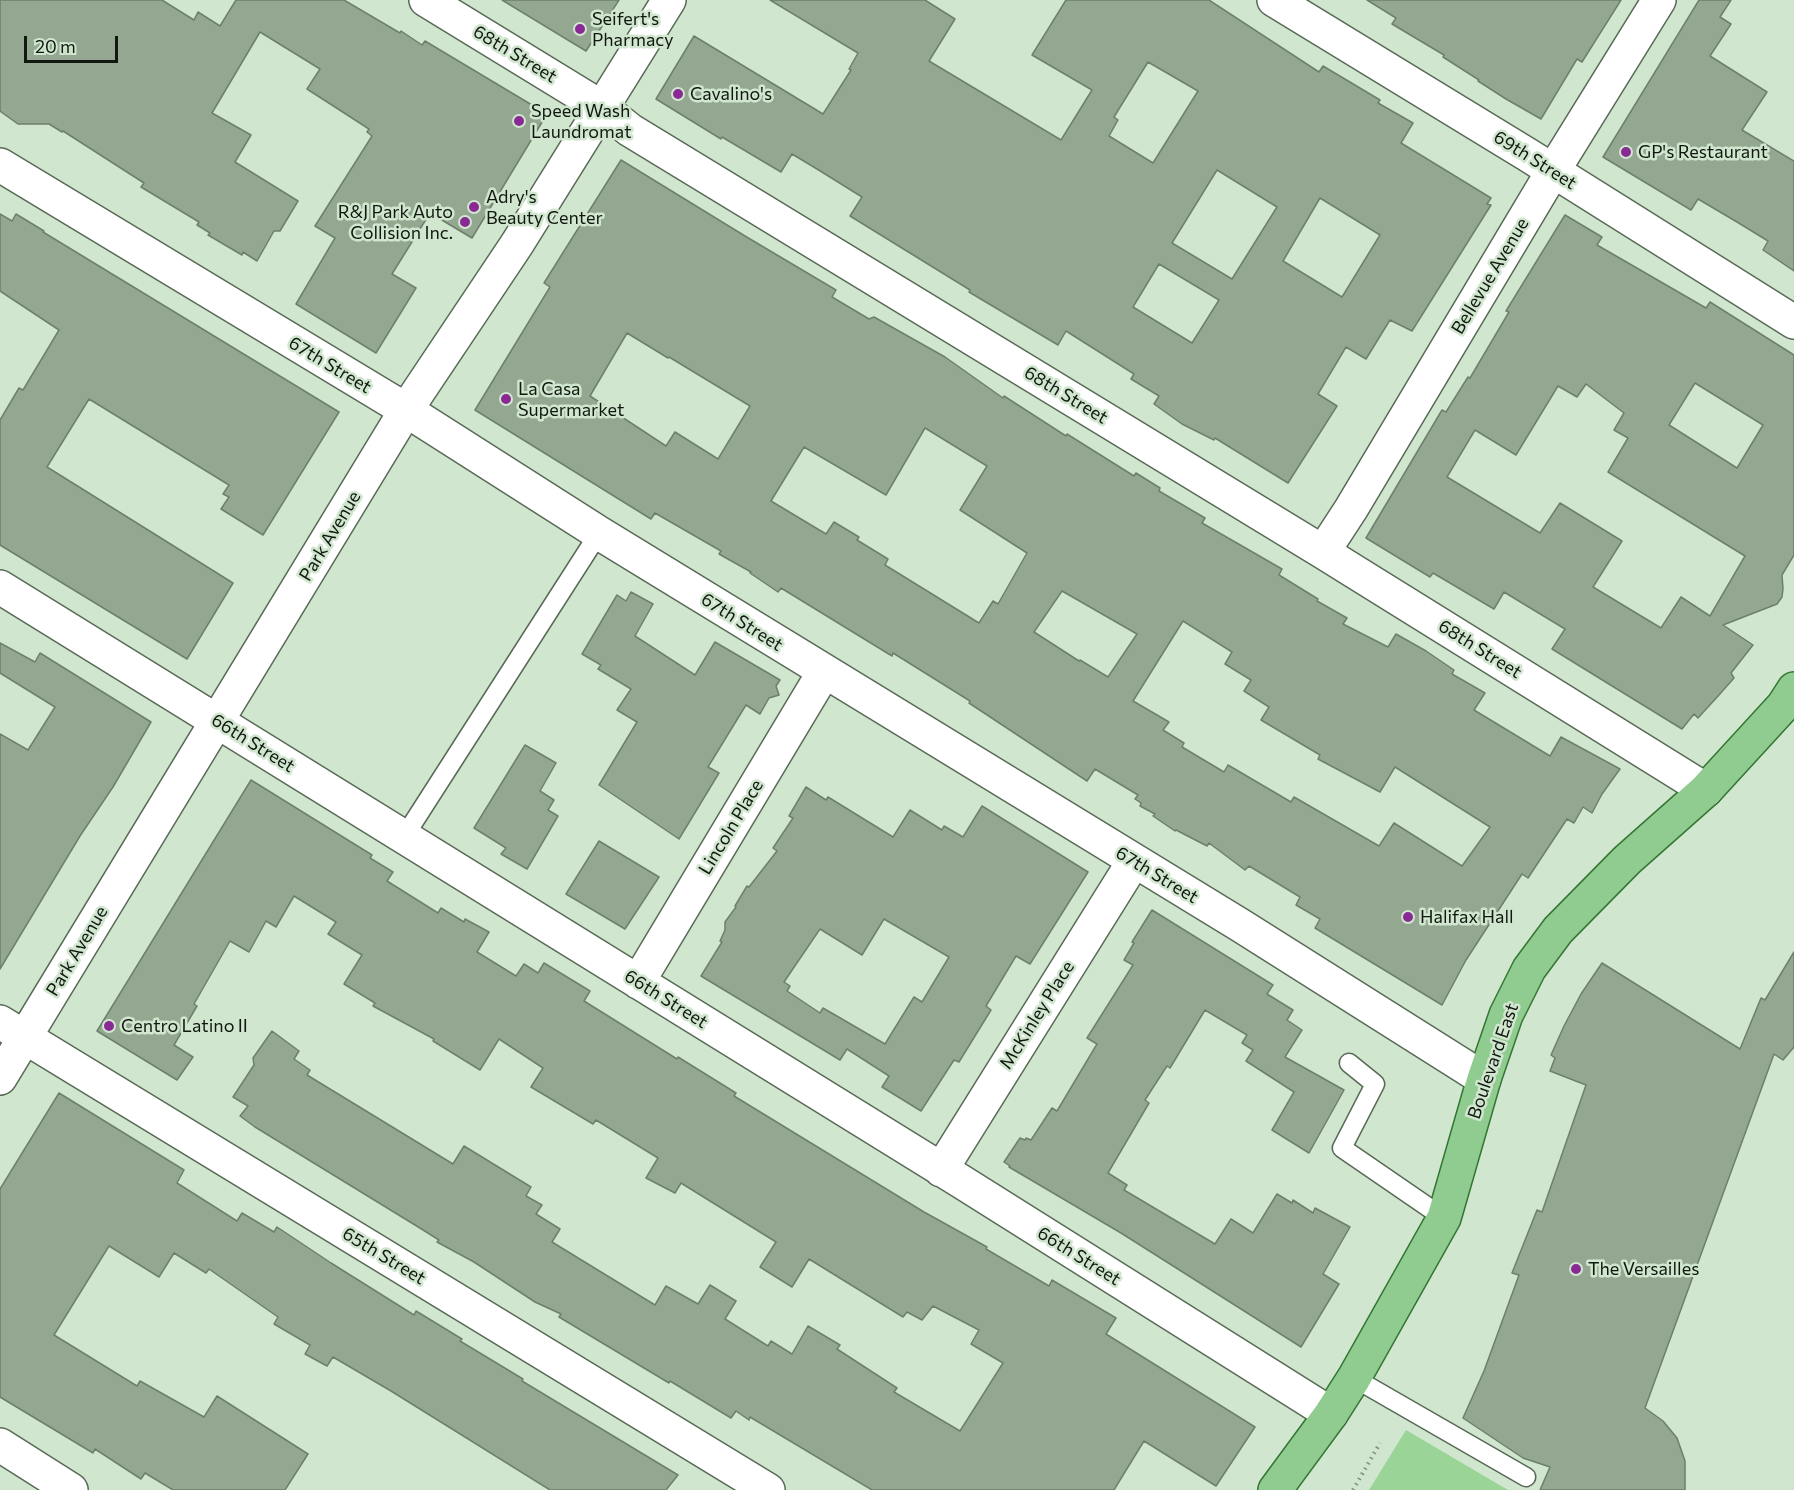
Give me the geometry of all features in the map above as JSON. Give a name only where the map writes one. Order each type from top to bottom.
[{"type":"main road","name":"Boulevard East","points":[[1275,1490],[1331,1414],[1354,1378],[1444,1218],[1484,1079],[1506,1016],[1529,969],[1558,930],[1627,860],[1706,790],[1783,706],[1794,689]]},
{"type":"street","name":"68th Street","points":[[426,0],[601,107],[640,136],[1323,552],[1706,790]]},
{"type":"street","name":"Park Avenue","points":[[0,1078],[12,1030],[218,721],[406,410],[517,244],[669,0]]},
{"type":"street","name":"69th Street","points":[[1274,0],[1528,155],[1794,322]]},
{"type":"street","name":"Bellevue Avenue","points":[[1323,552],[1659,0]]},
{"type":"street","name":"67th Street","points":[[0,165],[406,410],[598,533],[1250,931],[1484,1079]]},
{"type":"street","name":"66th Street","points":[[0,586],[1331,1414]]},
{"type":"street","name":"Lincoln Place","points":[[638,982],[824,672]]},
{"type":"street","name":"McKinley Place","points":[[941,1170],[1134,861]]},
{"type":"street","name":"65th Street","points":[[12,1030],[768,1490]]},
{"type":"street","points":[[0,1446],[71,1490]]},
{"type":"lane","points":[[404,837],[598,533]]},
{"type":"lane","points":[[1348,1063],[1375,1084],[1342,1148],[1444,1218]]},
{"type":"lane","points":[[1354,1378],[1526,1477]]},
{"type":"path","points":[[1353,1490],[1380,1443]]},
{"type":"green space","points":[[1406,1430],[1508,1490],[1369,1490]]},
{"type":"building","points":[[0,0],[162,0],[194,20],[198,12],[220,26],[236,0],[344,0],[422,45],[425,41],[547,114],[472,238],[430,213],[392,274],[416,288],[376,353],[296,304],[335,238],[315,226],[372,136],[367,132],[369,129],[307,89],[320,69],[260,32],[212,113],[251,135],[235,162],[298,201],[280,231],[274,231],[257,261],[208,235],[210,233],[197,225],[199,222],[141,187],[144,183],[63,131],[49,124],[18,124],[0,111]]},
{"type":"building","points":[[502,0],[619,0],[586,51]]},
{"type":"building","points":[[770,0],[925,0],[955,19],[929,61],[1061,140],[1092,90],[1032,55],[1066,0],[1209,0],[1319,72],[1323,66],[1380,100],[1378,103],[1413,123],[1401,143],[1491,198],[1487,204],[1491,205],[1412,331],[1390,320],[1366,359],[1346,347],[1318,394],[1337,406],[1288,483],[1215,438],[1214,440],[1182,424],[1154,404],[1159,396],[1131,379],[1134,374],[1066,331],[1058,345],[969,292],[970,290],[850,216],[862,197],[817,169],[792,154],[781,172],[656,99],[694,36],[823,114],[851,70],[849,69],[858,53]],"holes":[[[1148,62],[1198,91],[1153,163],[1109,136],[1118,120],[1114,117]],[[1217,170],[1277,207],[1232,279],[1172,243]],[[1320,198],[1380,235],[1342,297],[1283,261]],[[1159,264],[1219,300],[1192,343],[1133,307]]]},
{"type":"building","points":[[1367,0],[1621,0],[1582,62],[1577,59],[1541,119],[1506,99],[1443,57],[1444,55],[1392,24],[1396,18]]},
{"type":"building","points":[[1699,0],[1731,0],[1720,17],[1731,24],[1710,56],[1767,92],[1742,130],[1794,161],[1794,271],[1763,250],[1768,241],[1737,222],[1698,199],[1691,210],[1603,157]]},
{"type":"building","points":[[621,160],[836,290],[832,297],[869,319],[874,317],[945,357],[1003,398],[1004,396],[1134,476],[1136,473],[1160,488],[1159,491],[1205,518],[1202,523],[1282,569],[1279,575],[1347,618],[1343,624],[1388,647],[1396,634],[1426,651],[1454,670],[1452,674],[1485,693],[1474,710],[1550,756],[1561,737],[1620,769],[1592,813],[1583,807],[1574,823],[1567,819],[1528,878],[1522,874],[1466,960],[1442,1005],[1315,928],[1320,919],[1296,905],[1300,897],[1249,866],[1245,870],[1209,843],[1207,846],[1175,831],[1153,816],[1155,814],[1140,806],[1141,803],[1135,799],[1138,795],[1095,769],[1087,781],[969,703],[970,701],[893,653],[892,656],[781,588],[778,592],[751,572],[719,554],[721,551],[655,513],[651,519],[475,410],[550,287],[544,283]],"holes":[[[627,333],[750,406],[718,459],[675,432],[666,446],[590,396]],[[925,428],[987,466],[960,510],[1027,553],[998,604],[993,601],[979,623],[885,565],[888,559],[857,540],[859,537],[834,522],[826,534],[771,501],[804,447],[886,495]],[[1062,591],[1137,634],[1108,677],[1034,632]],[[1183,621],[1232,652],[1225,664],[1251,680],[1244,691],[1269,707],[1261,720],[1320,755],[1318,759],[1380,792],[1395,767],[1490,827],[1462,866],[1394,823],[1379,846],[1294,797],[1291,802],[1228,765],[1224,772],[1182,747],[1184,743],[1163,730],[1169,722],[1133,701]]]},
{"type":"building","points":[[0,214],[12,221],[16,214],[339,412],[263,535],[221,509],[229,497],[223,494],[229,485],[89,399],[47,467],[233,583],[187,659],[0,545],[0,420],[19,388],[23,390],[59,330],[0,291]]},
{"type":"building","points":[[1565,215],[1602,237],[1597,245],[1706,308],[1710,302],[1794,355],[1794,555],[1782,575],[1782,597],[1777,604],[1723,625],[1753,645],[1731,673],[1734,678],[1698,718],[1694,714],[1682,729],[1552,649],[1565,629],[1504,592],[1494,609],[1433,573],[1430,577],[1366,538],[1442,410],[1446,412],[1468,377],[1470,378],[1509,312],[1506,311]],"holes":[[[1695,383],[1763,425],[1737,468],[1669,425]],[[1586,384],[1624,413],[1614,430],[1628,438],[1608,472],[1745,556],[1710,616],[1681,597],[1661,628],[1593,587],[1622,541],[1560,503],[1540,533],[1447,477],[1475,430],[1516,455],[1558,386],[1577,397]]]},
{"type":"building","points":[[631,592],[653,604],[635,636],[695,675],[715,642],[780,680],[776,686],[779,695],[769,698],[760,714],[746,705],[708,767],[719,773],[679,839],[599,785],[637,722],[617,710],[631,689],[598,669],[601,665],[582,654],[617,595],[626,601]]},
{"type":"building","points":[[0,643],[35,662],[40,653],[151,722],[0,969],[0,734],[28,750],[55,707],[0,673]]},
{"type":"building","points":[[525,745],[556,763],[540,791],[554,800],[548,810],[558,816],[527,869],[501,854],[506,848],[474,828]]},
{"type":"building","points":[[251,780],[372,855],[370,858],[393,872],[387,881],[438,913],[441,908],[464,922],[465,919],[489,932],[477,952],[516,976],[524,964],[538,973],[544,963],[590,991],[584,1001],[736,1093],[734,1096],[1049,1286],[1052,1280],[1116,1318],[1106,1334],[1255,1427],[1216,1486],[1144,1441],[1114,1490],[872,1490],[750,1417],[749,1420],[736,1411],[731,1418],[670,1381],[669,1383],[559,1317],[561,1314],[535,1302],[474,1262],[437,1242],[439,1240],[255,1127],[240,1116],[248,1106],[233,1097],[254,1065],[253,1058],[272,1031],[299,1051],[294,1059],[310,1070],[307,1075],[453,1164],[464,1146],[531,1187],[526,1196],[542,1205],[536,1214],[560,1229],[552,1242],[655,1305],[666,1286],[698,1304],[710,1285],[736,1301],[725,1319],[768,1346],[771,1341],[792,1354],[808,1326],[840,1345],[837,1349],[897,1388],[894,1392],[960,1431],[1003,1363],[971,1344],[979,1330],[933,1306],[922,1320],[907,1312],[903,1317],[809,1259],[792,1287],[760,1267],[776,1242],[681,1183],[675,1193],[646,1178],[658,1158],[596,1120],[593,1124],[531,1087],[543,1068],[499,1039],[480,1070],[433,1041],[434,1039],[373,1006],[375,1003],[344,984],[362,955],[328,934],[336,922],[294,896],[276,927],[266,921],[249,952],[230,941],[194,1004],[197,1006],[174,1045],[193,1057],[177,1080],[97,1031]]},
{"type":"building","points":[[806,787],[826,800],[828,797],[893,837],[910,810],[942,830],[944,826],[963,837],[982,806],[1088,872],[1030,964],[1016,956],[986,1006],[991,1010],[959,1062],[954,1060],[921,1111],[882,1087],[889,1076],[847,1049],[840,1060],[701,976],[722,942],[720,941],[725,930],[725,922],[747,886],[749,887],[777,851],[773,848],[793,818],[789,816]],"holes":[[[884,919],[949,957],[922,1002],[914,997],[885,1044],[823,1008],[820,1013],[787,991],[790,986],[784,982],[820,929],[862,955]]]},
{"type":"building","points":[[599,841],[659,877],[625,929],[566,894]]},
{"type":"building","points":[[1152,910],[1273,985],[1267,994],[1293,1010],[1287,1020],[1302,1030],[1285,1057],[1344,1090],[1309,1153],[1272,1130],[1294,1092],[1246,1061],[1253,1050],[1242,1043],[1247,1035],[1205,1010],[1170,1068],[1167,1066],[1145,1100],[1149,1103],[1108,1173],[1127,1185],[1124,1190],[1215,1244],[1231,1219],[1253,1233],[1277,1194],[1292,1203],[1293,1200],[1313,1213],[1315,1208],[1350,1227],[1323,1274],[1339,1284],[1301,1347],[1004,1162],[1020,1138],[1031,1140],[1052,1108],[1057,1111],[1097,1044],[1087,1038],[1133,965],[1124,960],[1134,943],[1132,942]]},
{"type":"building","points":[[1794,952],[1794,1047],[1783,1060],[1774,1054],[1645,1408],[1663,1421],[1677,1438],[1685,1461],[1685,1490],[1540,1490],[1550,1467],[1523,1458],[1463,1418],[1484,1371],[1519,1275],[1512,1273],[1537,1210],[1542,1212],[1586,1085],[1550,1071],[1555,1058],[1551,1055],[1564,1026],[1581,994],[1602,963],[1740,1049],[1761,998],[1765,1000]]},
{"type":"building","points":[[59,1093],[184,1170],[177,1183],[237,1221],[242,1213],[274,1232],[277,1227],[414,1315],[416,1311],[523,1379],[522,1381],[678,1475],[666,1490],[550,1490],[333,1357],[327,1366],[305,1354],[310,1345],[274,1324],[278,1317],[209,1269],[206,1273],[174,1253],[159,1277],[109,1246],[54,1335],[137,1386],[140,1381],[204,1417],[217,1396],[308,1454],[285,1490],[173,1490],[145,1473],[141,1479],[95,1449],[93,1453],[0,1397],[0,1189]]},
{"type":"place","name":"Seifert's Pharmacy","points":[[580,29]]},
{"type":"place","name":"Cavalino's","points":[[678,94]]},
{"type":"place","name":"Speed Wash Laundromat","points":[[519,121]]},
{"type":"place","name":"GP's Restaurant","points":[[1626,152]]},
{"type":"place","name":"Adry's Beauty Center","points":[[474,207]]},
{"type":"place","name":"R&J Park Auto Collision Inc.","points":[[465,222]]},
{"type":"place","name":"La Casa Supermarket","points":[[506,399]]},
{"type":"place","name":"Halifax Hall","points":[[1408,917]]},
{"type":"place","name":"Centro Latino II","points":[[109,1026]]},
{"type":"place","name":"The Versailles","points":[[1576,1269]]}]
